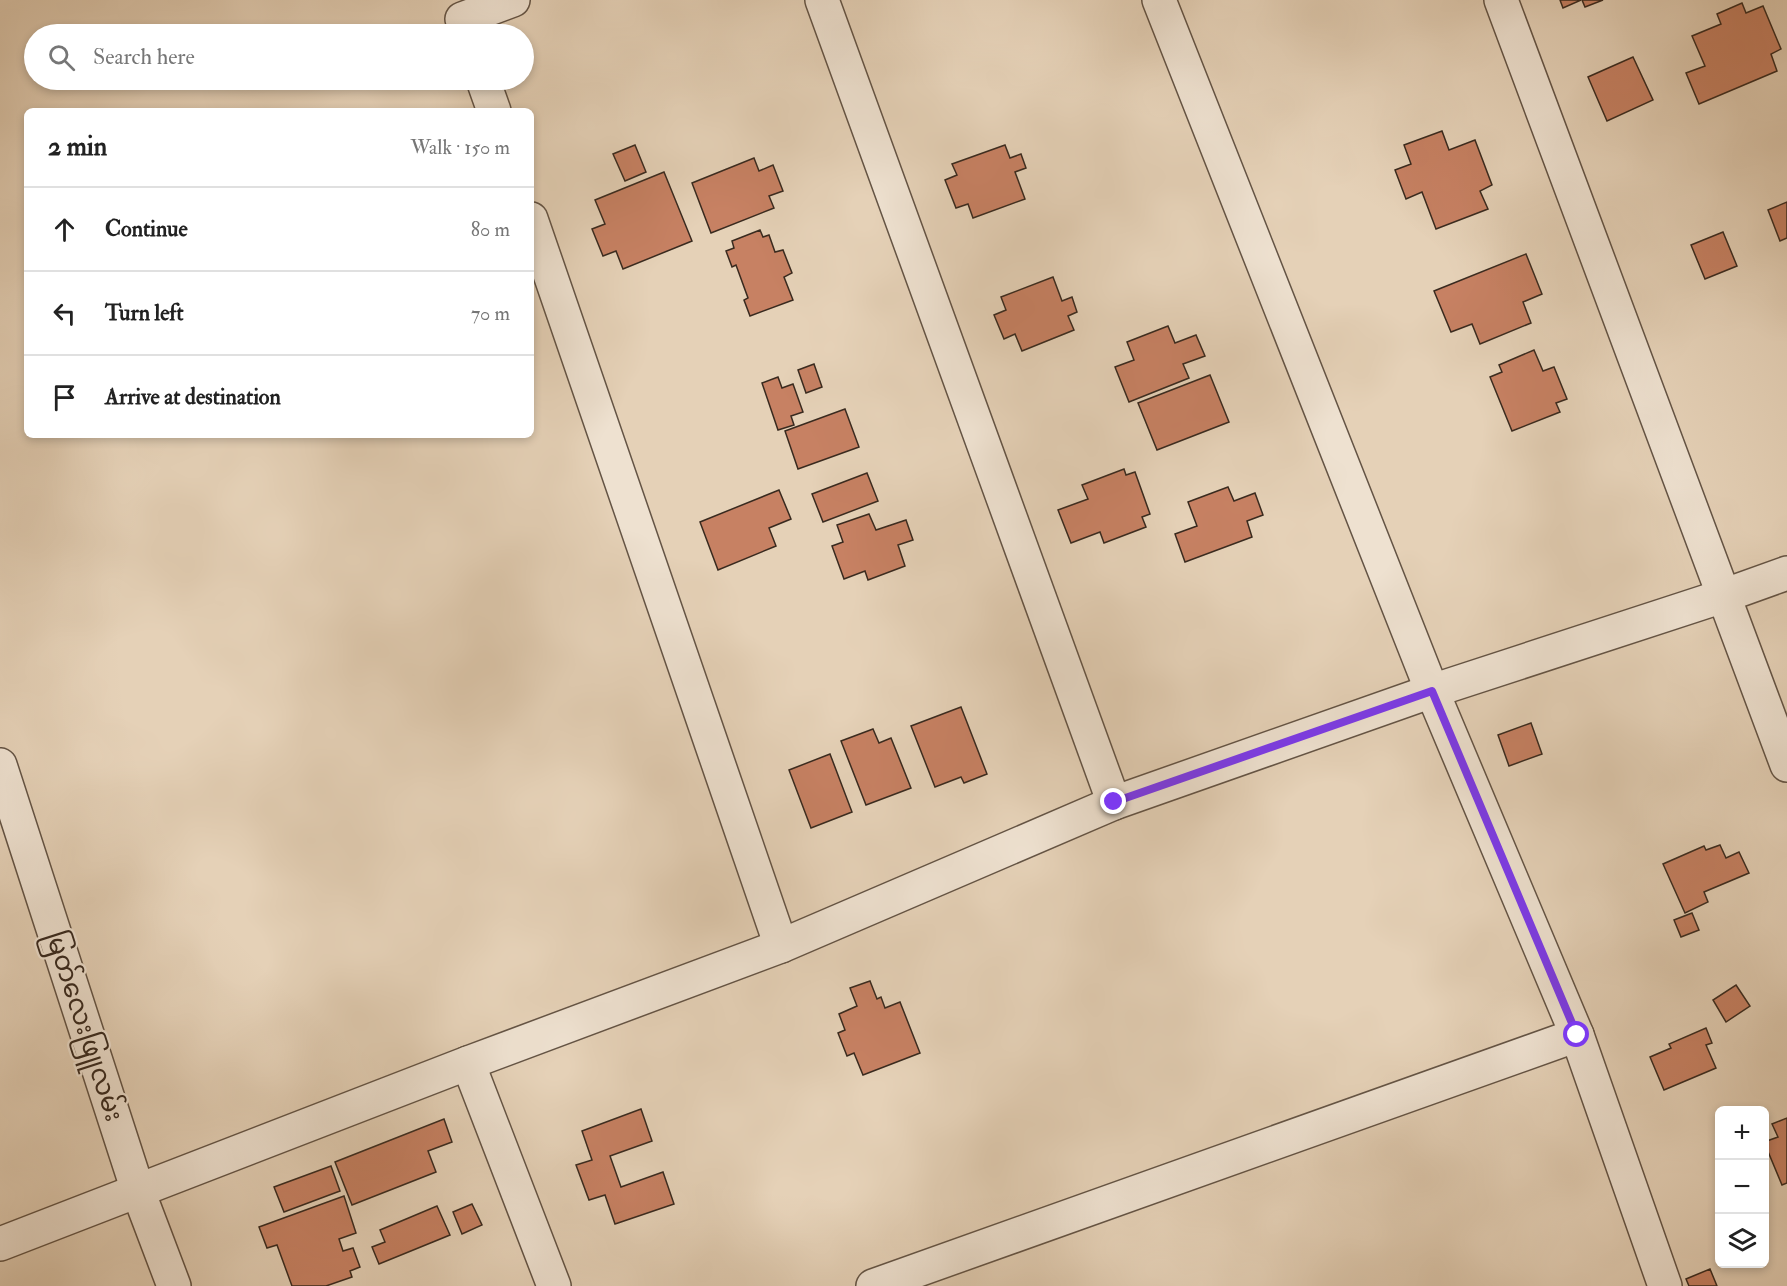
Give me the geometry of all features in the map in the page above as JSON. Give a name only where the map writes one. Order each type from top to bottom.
[{"type":"street","points":[[461,18],[513,0]]},
{"type":"street","points":[[822,0],[1114,802]]},
{"type":"street","points":[[1159,0],[1432,691],[1577,1035],[1665,1286]]},
{"type":"street","points":[[1501,0],[1787,765]]},
{"type":"street","points":[[487,90],[493,108]]},
{"type":"street","points":[[534,228],[781,946]]},
{"type":"street","points":[[0,1244],[468,1063],[781,946],[1114,802],[1432,691],[1787,573]]},
{"type":"street","name":"မြတ်လေးဖြူလမ်း","points":[[0,765],[138,1191],[174,1286]]},
{"type":"street","points":[[873,1286],[924,1277],[1577,1035]]},
{"type":"street","points":[[468,1063],[554,1286]]},
{"type":"building","points":[[1560,0],[1581,0],[1563,8]]},
{"type":"building","points":[[1582,0],[1603,0],[1585,7]]},
{"type":"building","points":[[1742,3],[1746,13],[1763,6],[1781,49],[1771,54],[1777,71],[1699,104],[1686,73],[1705,66],[1692,36],[1721,24],[1717,14]]},
{"type":"building","points":[[1633,57],[1653,100],[1607,121],[1588,77]]},
{"type":"building","points":[[1442,131],[1449,150],[1475,140],[1492,185],[1480,191],[1488,209],[1436,229],[1422,192],[1406,199],[1395,170],[1411,164],[1404,145]]},
{"type":"building","points":[[635,145],[646,172],[625,181],[613,154]]},
{"type":"building","points":[[1005,145],[1010,158],[1021,154],[1026,168],[1015,172],[1025,199],[973,218],[968,204],[956,208],[945,180],[957,175],[952,164]]},
{"type":"building","points":[[754,158],[759,171],[773,165],[783,191],[769,196],[774,208],[711,233],[692,183]]},
{"type":"building","points":[[664,172],[692,241],[623,269],[616,251],[603,256],[592,229],[605,224],[595,200]]},
{"type":"building","points":[[1787,202],[1787,238],[1780,241],[1768,210]]},
{"type":"building","points":[[760,230],[763,237],[769,235],[775,252],[783,250],[792,273],[784,277],[793,300],[750,316],[744,300],[748,298],[736,265],[732,267],[726,251],[734,248],[732,241]]},
{"type":"building","points":[[1723,232],[1737,266],[1705,279],[1691,245]]},
{"type":"building","points":[[1526,254],[1542,294],[1523,302],[1531,323],[1480,344],[1472,324],[1451,332],[1434,291]]},
{"type":"building","points":[[1053,277],[1062,301],[1072,297],[1077,312],[1068,316],[1074,330],[1022,351],[1015,334],[1004,339],[994,315],[1006,310],[1001,297]]},
{"type":"building","points":[[1168,326],[1175,343],[1196,335],[1205,356],[1183,364],[1189,378],[1129,402],[1115,367],[1134,360],[1127,342]]},
{"type":"building","points":[[1534,350],[1543,371],[1554,367],[1567,399],[1556,403],[1560,412],[1512,431],[1490,377],[1502,372],[1499,365]]},
{"type":"building","points":[[814,364],[822,387],[806,393],[798,370]]},
{"type":"building","points":[[1210,375],[1229,422],[1157,450],[1138,403]]},
{"type":"building","points":[[778,377],[782,388],[793,384],[803,412],[791,416],[794,425],[778,430],[762,383]]},
{"type":"building","points":[[845,409],[859,447],[798,469],[785,431]]},
{"type":"building","points":[[1124,469],[1126,475],[1135,472],[1150,514],[1142,517],[1146,527],[1104,543],[1100,532],[1071,543],[1058,510],[1088,499],[1082,485]]},
{"type":"building","points":[[867,473],[878,501],[823,522],[812,494]]},
{"type":"building","points":[[1228,487],[1234,501],[1255,493],[1263,515],[1247,521],[1252,537],[1185,562],[1175,534],[1197,526],[1188,502]]},
{"type":"building","points":[[779,490],[791,519],[769,528],[776,546],[718,570],[700,522]]},
{"type":"building","points":[[869,514],[876,530],[906,520],[913,540],[898,545],[905,566],[868,580],[865,571],[844,579],[832,546],[843,542],[837,525]]},
{"type":"building","points":[[961,707],[987,774],[964,783],[961,777],[935,787],[911,726]]},
{"type":"building","points":[[1531,723],[1542,754],[1509,766],[1498,735]]},
{"type":"building","points":[[873,729],[879,743],[891,738],[911,788],[866,805],[841,741]]},
{"type":"building","points":[[830,754],[852,812],[811,828],[789,770]]},
{"type":"building","points":[[1720,845],[1726,858],[1739,852],[1749,873],[1704,892],[1708,902],[1685,913],[1663,864],[1704,846],[1706,850]]},
{"type":"building","points":[[1692,913],[1699,930],[1681,937],[1674,920]]},
{"type":"building","points":[[870,981],[877,999],[881,997],[885,1008],[900,1002],[920,1053],[863,1075],[854,1053],[847,1056],[838,1033],[845,1030],[839,1014],[857,1006],[850,988]]},
{"type":"building","points":[[1736,985],[1750,1006],[1726,1022],[1713,1000]]},
{"type":"building","points":[[1706,1028],[1712,1043],[1706,1045],[1716,1068],[1664,1090],[1650,1057],[1671,1048],[1669,1044]]},
{"type":"building","points":[[641,1109],[652,1141],[610,1156],[621,1187],[663,1172],[674,1204],[615,1224],[605,1195],[589,1200],[576,1165],[592,1160],[582,1131]]},
{"type":"building","points":[[1787,1118],[1787,1183],[1782,1185],[1769,1154],[1769,1140],[1778,1137],[1772,1124]]},
{"type":"building","points":[[444,1119],[452,1142],[428,1151],[436,1172],[352,1205],[335,1162]]},
{"type":"building","points":[[331,1166],[340,1191],[284,1212],[274,1187]]},
{"type":"building","points":[[344,1196],[356,1233],[339,1239],[343,1251],[353,1248],[360,1267],[350,1271],[352,1277],[326,1286],[292,1286],[277,1245],[267,1248],[259,1227]]},
{"type":"building","points":[[472,1204],[482,1225],[462,1234],[453,1212]]},
{"type":"building","points":[[437,1206],[450,1235],[379,1264],[372,1247],[385,1242],[380,1230]]},
{"type":"building","points":[[1710,1269],[1717,1286],[1689,1286],[1686,1279]]},
{"type":"route","points":[[1114,802],[1432,691],[1577,1035]]}]
